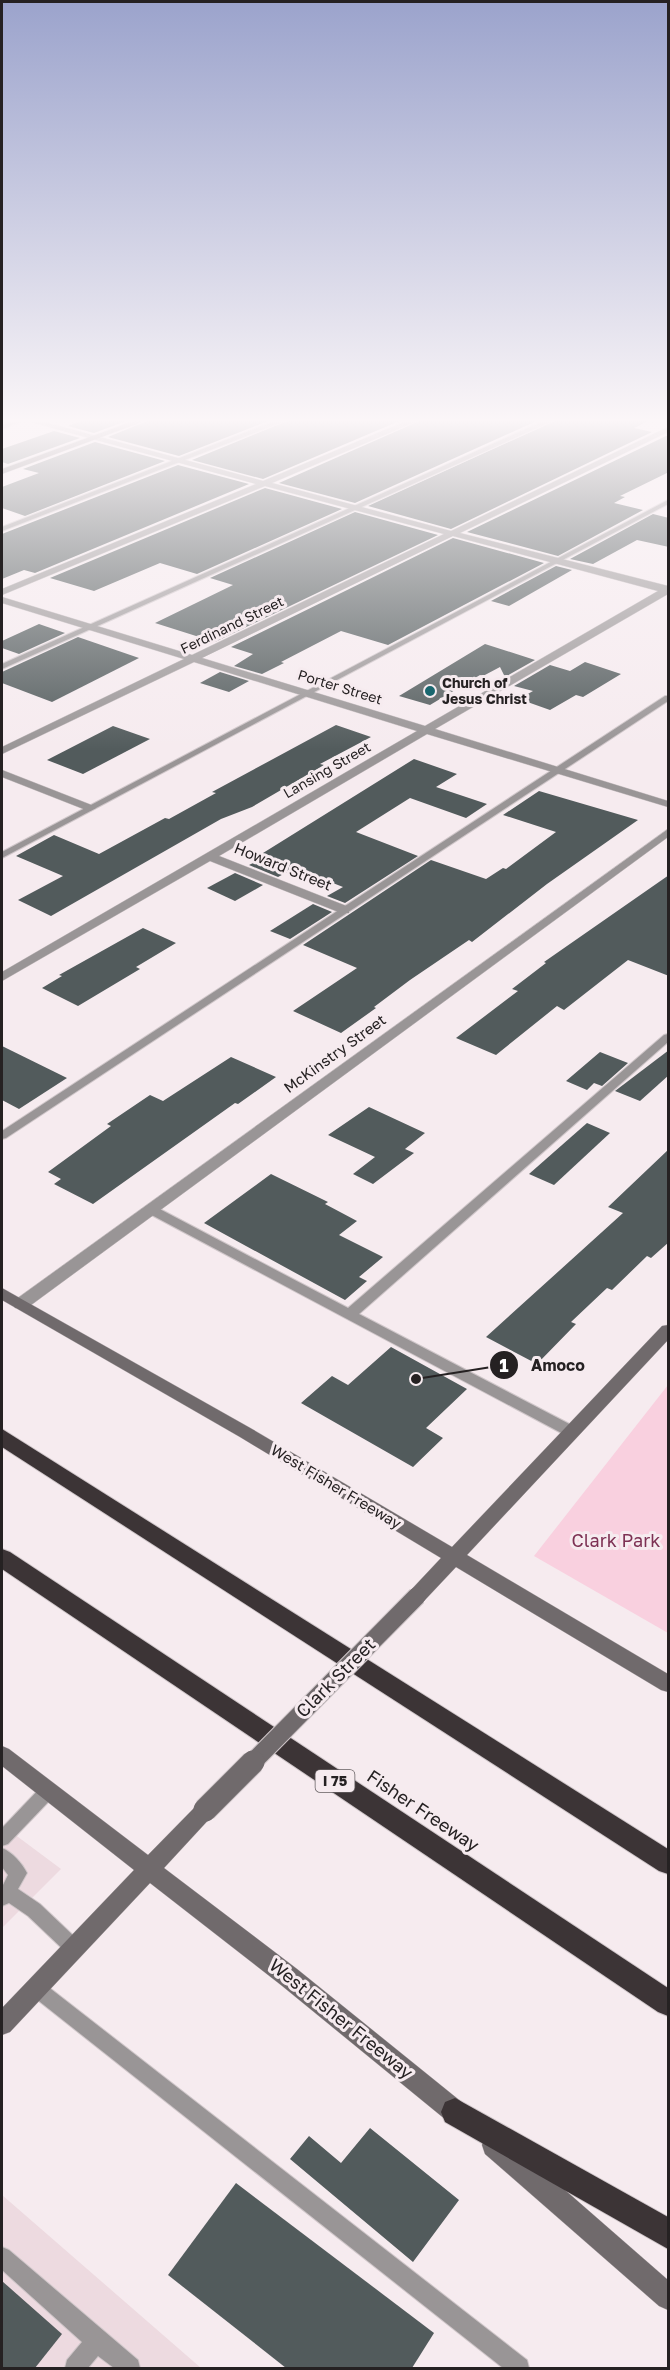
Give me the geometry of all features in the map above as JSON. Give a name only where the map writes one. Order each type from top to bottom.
[{"type":"highway","points":[[2,1437],[669,1863]]},
{"type":"highway","name":"Fisher Freeway","points":[[2,1558],[669,2003]]},
{"type":"highway","points":[[455,2112],[669,2234]]},
{"type":"street","points":[[2,592],[152,530]]},
{"type":"street","points":[[435,530],[668,590]]},
{"type":"street","name":"Ferdinand Street","points":[[2,751],[461,530]]},
{"type":"street","name":"Lansing Street","points":[[2,976],[668,590]]},
{"type":"street","name":"Porter Street","points":[[2,600],[669,804]]},
{"type":"street","points":[[2,773],[90,808]]},
{"type":"street","name":"McKinstry Street","points":[[21,1304],[669,832]]},
{"type":"street","name":"Howard Street","points":[[209,856],[345,910]]},
{"type":"street","name":"West Fisher Freeway","points":[[2,1293],[246,1433],[669,1684]]},
{"type":"street","name":"Clark Street","points":[[2,2024],[205,1810],[454,1558],[669,1330]]},
{"type":"street","name":"West Fisher Freeway","points":[[2,1755],[455,2112],[669,2297]]},
{"type":"lane","points":[[2,667],[310,530]]},
{"type":"lane","points":[[2,855],[617,530]]},
{"type":"lane","points":[[2,1136],[669,698]]},
{"type":"lane","points":[[350,1314],[669,1037]]},
{"type":"lane","points":[[150,1209],[572,1432]]},
{"type":"lane","points":[[2,1839],[48,1791]]},
{"type":"lane","points":[[2,1856],[18,1873],[5,1895],[34,1911],[74,1948]]},
{"type":"lane","points":[[36,1988],[519,2368]]},
{"type":"lane","points":[[2,2257],[130,2368]]},
{"type":"lane","points":[[75,2368],[97,2341]]},
{"type":"shaded area","points":[[2,1825],[61,1869],[2,1928]]},
{"type":"shaded area","points":[[2,2195],[201,2368],[2,2368]]},
{"type":"green space","name":"Clark Park","points":[[668,1385],[668,1633],[534,1556]]},
{"type":"building","points":[[13,530],[139,530],[35,573],[24,570],[2,579],[2,534]]},
{"type":"building","points":[[166,530],[296,530],[197,574],[160,563],[94,591],[50,578]]},
{"type":"building","points":[[316,530],[419,530],[438,535],[215,642],[155,623],[233,585],[210,578]]},
{"type":"building","points":[[472,530],[607,530],[558,556],[467,532]]},
{"type":"building","points":[[624,530],[669,530],[669,547],[637,540],[593,564],[570,559]]},
{"type":"building","points":[[453,538],[544,563],[388,645],[341,631],[262,674],[234,666],[253,654],[231,647]]},
{"type":"building","points":[[556,566],[572,570],[509,606],[491,601]]},
{"type":"building","points":[[39,624],[65,633],[19,654],[2,648],[2,641]]},
{"type":"building","points":[[78,637],[139,658],[52,702],[2,683],[2,672]]},
{"type":"building","points":[[485,644],[535,660],[505,677],[500,667],[483,676],[480,675],[430,705],[399,696]]},
{"type":"building","points":[[585,662],[621,674],[583,697],[576,695],[550,710],[519,699],[533,691],[514,686],[550,665],[570,671]]},
{"type":"building","points":[[220,672],[249,681],[229,692],[200,683]]},
{"type":"building","points":[[336,725],[371,737],[320,764],[324,765],[252,807],[221,819],[51,916],[18,900],[63,876],[16,856],[54,835],[99,854],[165,818],[169,819],[216,793],[212,792]]},
{"type":"building","points":[[113,726],[150,739],[83,774],[47,760]]},
{"type":"building","points":[[414,759],[457,774],[436,787],[487,804],[466,818],[410,798],[356,832],[418,856],[345,903],[327,896],[343,887],[295,868],[278,877],[249,865],[259,860],[255,858]]},
{"type":"building","points":[[539,791],[638,820],[547,884],[472,942],[469,940],[410,980],[341,1033],[293,1011],[357,968],[303,945],[431,860],[486,879],[503,868],[506,869],[556,832],[503,815]]},
{"type":"building","points":[[235,873],[263,885],[235,901],[207,888]]},
{"type":"building","points":[[669,875],[669,976],[628,960],[564,1010],[557,1006],[496,1055],[456,1038],[518,991],[512,989],[546,963],[544,962]]},
{"type":"building","points":[[313,904],[332,912],[290,939],[270,931]]},
{"type":"building","points":[[143,928],[176,943],[136,967],[140,969],[78,1006],[42,988],[62,976],[59,975]]},
{"type":"building","points":[[2,1046],[67,1078],[19,1109],[2,1100]]},
{"type":"building","points":[[669,1050],[669,1075],[640,1101],[615,1091]]},
{"type":"building","points":[[600,1052],[628,1063],[602,1086],[594,1083],[587,1090],[566,1081]]},
{"type":"building","points":[[231,1057],[276,1077],[238,1104],[235,1103],[93,1204],[54,1184],[61,1179],[48,1172],[111,1126],[107,1124],[150,1095],[163,1101]]},
{"type":"building","points":[[369,1107],[425,1133],[405,1149],[414,1153],[373,1184],[353,1174],[375,1157],[328,1135]]},
{"type":"building","points":[[587,1123],[610,1133],[554,1185],[529,1174]]},
{"type":"building","points":[[669,1149],[669,1242],[651,1258],[647,1256],[612,1290],[607,1288],[571,1322],[576,1324],[537,1364],[486,1337],[623,1213],[608,1207]]},
{"type":"building","points":[[271,1174],[328,1202],[325,1204],[357,1221],[339,1235],[383,1257],[359,1277],[367,1281],[345,1300],[204,1223]]},
{"type":"building","points":[[391,1347],[467,1389],[426,1428],[443,1438],[413,1467],[301,1403],[332,1376],[348,1385]]},
{"type":"building","points":[[370,2128],[459,2200],[413,2262],[290,2159],[309,2136],[341,2163]]},
{"type":"building","points":[[236,2183],[434,2333],[412,2368],[286,2368],[168,2275]]},
{"type":"building","points":[[2,2281],[62,2334],[35,2368],[2,2368]]},
{"type":"place","name":"Church of Jesus Christ","points":[[430,691]]},
{"type":"place","name":"Amoco","points":[[416,1379]]}]
